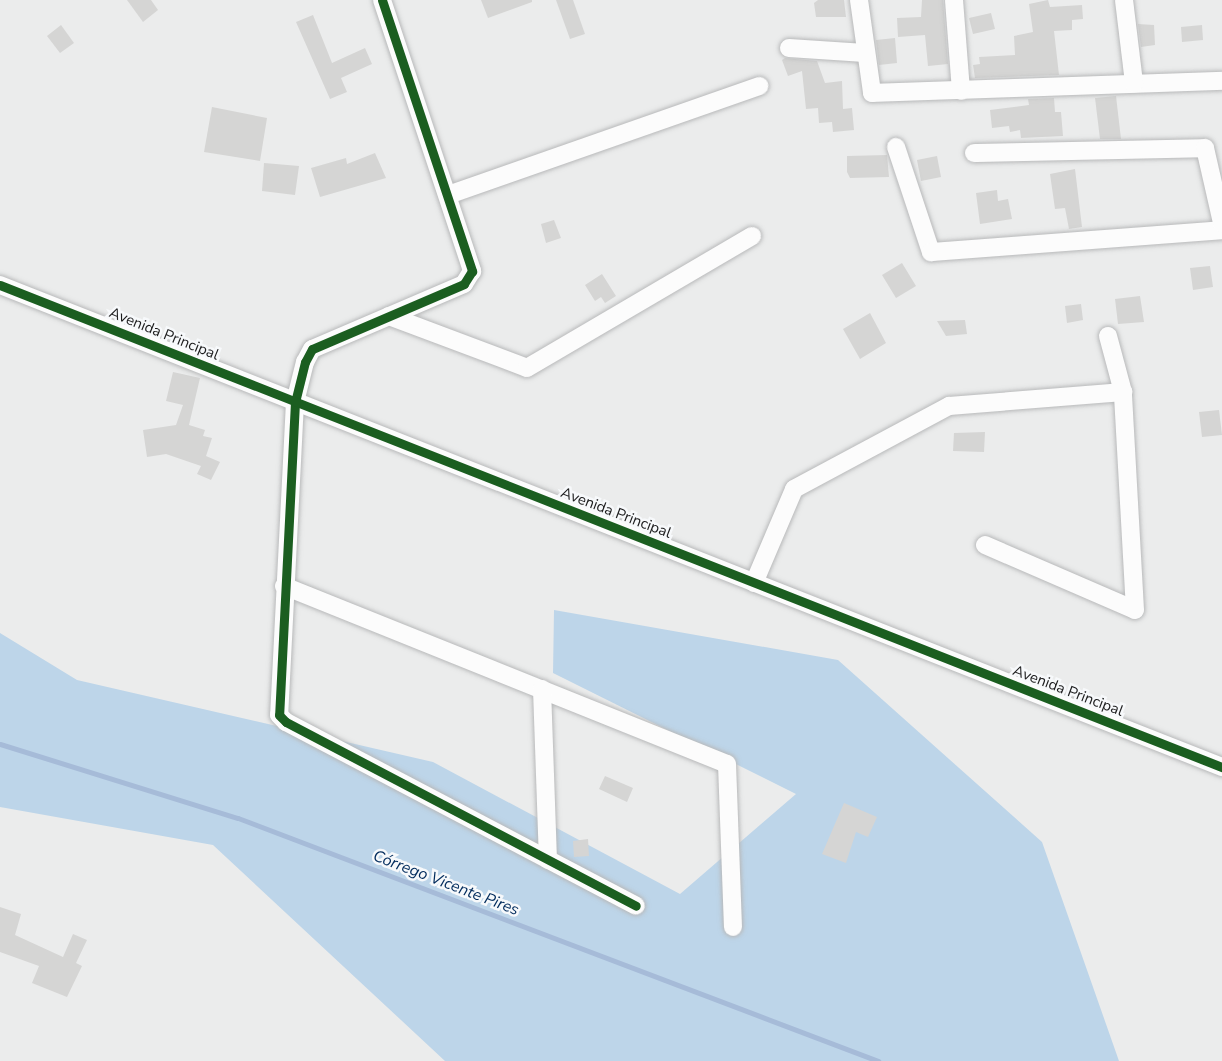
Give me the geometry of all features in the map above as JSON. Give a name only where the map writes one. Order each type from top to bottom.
[{"type":"street","points":[[383,0],[472,270],[464,284],[312,349],[295,402],[277,704],[279,715],[286,722],[636,906]]},
{"type":"street","points":[[859,0],[872,93],[1222,81]]},
{"type":"street","points":[[954,0],[961,91]]},
{"type":"street","points":[[1124,0],[1134,83]]},
{"type":"street","points":[[789,48],[865,53]]},
{"type":"street","points":[[448,195],[759,86]]},
{"type":"street","points":[[896,147],[931,252],[1222,230]]},
{"type":"street","points":[[974,153],[1205,148],[1222,224]]},
{"type":"street","points":[[389,316],[527,368],[752,236]]},
{"type":"street","name":"Avenida Principal","points":[[0,285],[1222,767]]},
{"type":"street","points":[[985,545],[1135,610],[1122,392],[1108,336]]},
{"type":"street","points":[[754,583],[794,489],[949,406],[1122,392]]},
{"type":"street","points":[[284,586],[727,764],[733,927]]},
{"type":"street","points":[[542,689],[548,860]]},
{"type":"shaded area","points":[[554,610],[838,660],[1042,842],[1119,1061],[445,1061],[213,845],[0,807],[0,633],[77,680],[433,762],[680,894],[796,794],[553,673]]},
{"type":"building","points":[[127,0],[151,0],[158,10],[143,22]]},
{"type":"building","points":[[481,0],[532,0],[532,2],[488,18]]},
{"type":"building","points":[[556,0],[573,0],[585,34],[570,39]]},
{"type":"building","points":[[818,0],[844,0],[846,17],[816,17],[814,3]]},
{"type":"building","points":[[922,0],[943,0],[948,64],[928,66],[925,35],[898,37],[897,18],[921,17]]},
{"type":"building","points":[[1048,0],[1050,7],[1082,5],[1083,19],[1072,20],[1072,30],[1054,31],[1059,75],[975,78],[973,65],[980,64],[979,57],[1015,55],[1014,36],[1033,32],[1029,4]]},
{"type":"building","points":[[991,13],[995,29],[973,34],[969,18]]},
{"type":"building","points":[[313,15],[332,63],[365,48],[372,64],[341,78],[347,92],[330,99],[296,22]]},
{"type":"building","points":[[1138,24],[1154,25],[1155,45],[1141,47]]},
{"type":"building","points":[[61,25],[74,43],[60,53],[47,36]]},
{"type":"building","points":[[1202,25],[1203,40],[1182,42],[1181,27]]},
{"type":"building","points":[[895,38],[897,63],[879,65],[876,40]]},
{"type":"building","points":[[785,58],[817,61],[825,83],[842,81],[843,109],[852,108],[854,130],[833,132],[832,122],[819,123],[818,108],[806,109],[802,71],[788,76],[782,60]]},
{"type":"building","points":[[1116,96],[1121,139],[1100,139],[1095,98]]},
{"type":"building","points":[[1054,98],[1055,112],[1061,112],[1063,136],[1021,138],[1020,130],[1010,132],[1009,126],[992,128],[990,110],[1029,105],[1028,99]]},
{"type":"building","points":[[212,107],[267,118],[260,161],[204,152]]},
{"type":"building","points":[[375,153],[386,178],[320,197],[311,168],[346,158],[347,164]]},
{"type":"building","points":[[887,155],[889,177],[850,178],[847,172],[847,156]]},
{"type":"building","points":[[937,156],[941,177],[921,181],[917,160]]},
{"type":"building","points":[[264,163],[299,166],[295,195],[262,191]]},
{"type":"building","points":[[1075,169],[1082,227],[1069,229],[1065,208],[1055,209],[1050,174]]},
{"type":"building","points":[[997,190],[998,201],[1008,199],[1012,219],[980,224],[976,193]]},
{"type":"building","points":[[554,220],[561,238],[546,243],[541,224]]},
{"type":"building","points":[[902,263],[916,286],[896,298],[882,275]]},
{"type":"building","points":[[1210,266],[1213,287],[1193,290],[1190,268]]},
{"type":"building","points":[[602,274],[616,296],[605,303],[601,297],[595,301],[585,285]]},
{"type":"building","points":[[1140,296],[1144,322],[1118,324],[1115,299]]},
{"type":"building","points":[[1081,304],[1083,320],[1067,323],[1065,306]]},
{"type":"building","points":[[870,313],[886,343],[860,359],[843,329]]},
{"type":"building","points":[[965,320],[967,334],[946,336],[937,321]]},
{"type":"building","points":[[173,372],[200,378],[189,425],[205,430],[203,436],[212,438],[206,456],[220,462],[211,480],[197,474],[201,466],[166,454],[147,457],[143,430],[176,425],[183,405],[166,401]]},
{"type":"building","points":[[1219,410],[1222,435],[1202,437],[1199,412]]},
{"type":"building","points":[[985,432],[984,452],[953,451],[954,433]]},
{"type":"building","points":[[605,776],[633,788],[627,802],[599,789]]},
{"type":"building","points":[[844,803],[877,817],[868,837],[856,832],[846,863],[822,854]]},
{"type":"building","points":[[588,839],[589,856],[574,857],[573,841]]},
{"type":"building","points":[[0,907],[21,914],[15,935],[63,957],[73,934],[87,940],[76,963],[82,966],[67,997],[32,983],[39,966],[0,952]]},
{"type":"waterway","name":"Córrego Vicente Pires","points":[[0,744],[238,818],[878,1061]]},
{"type":"cycle path","points":[[382,0],[472,271],[464,284],[312,349],[305,362],[295,402],[279,715],[286,722],[636,906]]},
{"type":"cycle path","points":[[0,285],[1222,767]]}]
